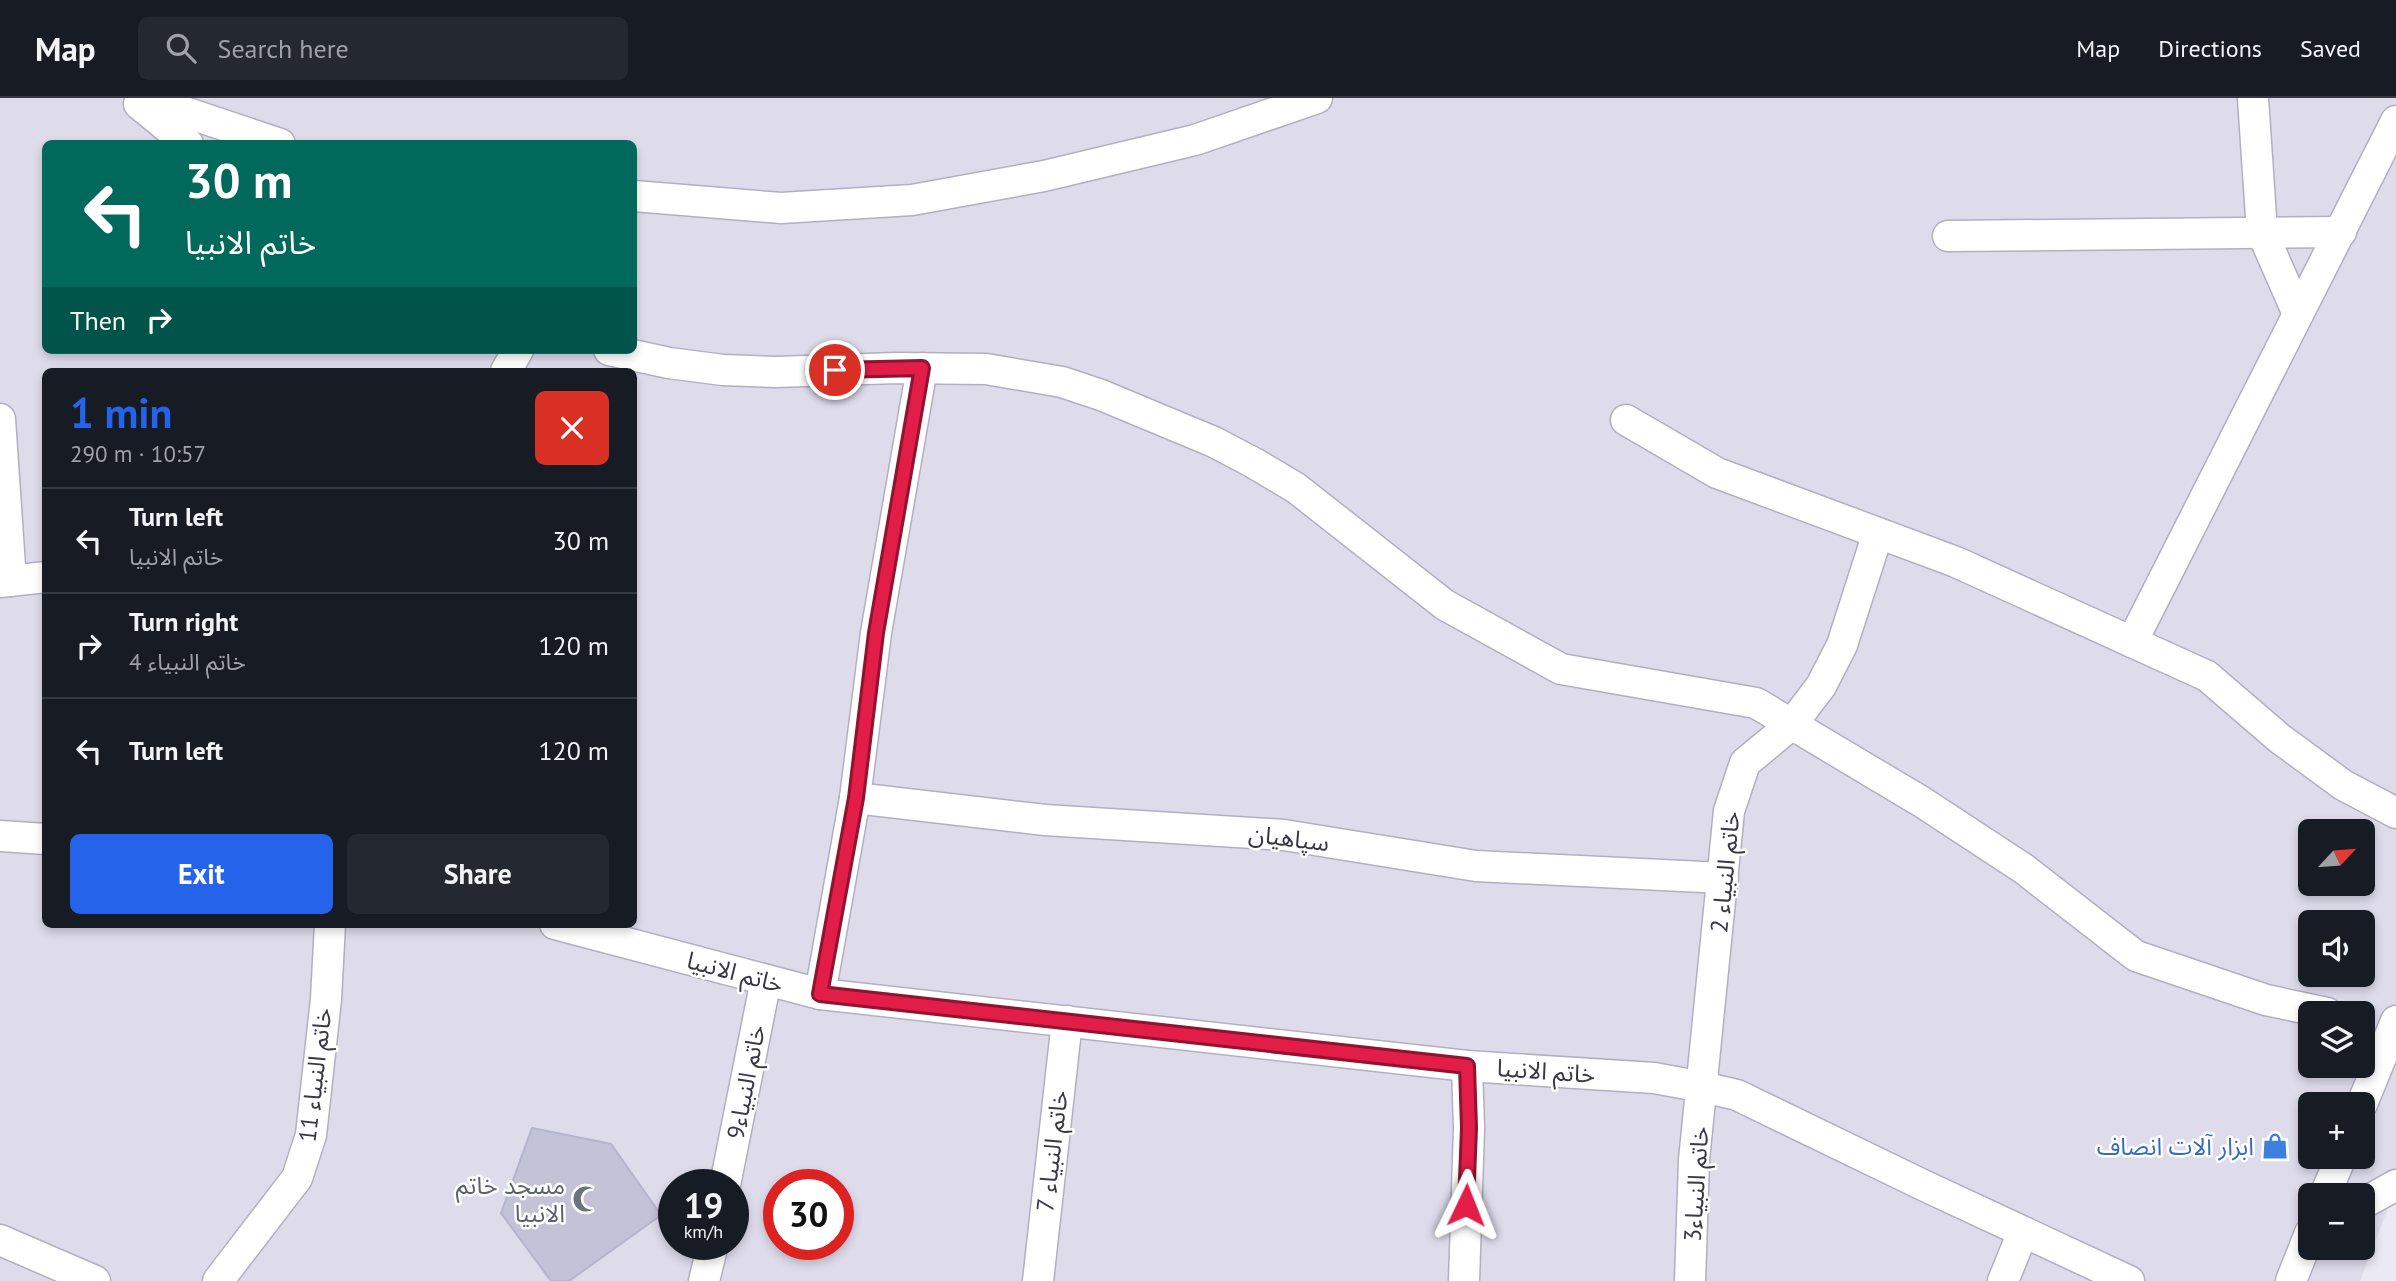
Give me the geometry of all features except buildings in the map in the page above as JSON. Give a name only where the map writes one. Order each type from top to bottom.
[{"type":"street","points":[[132,98],[183,140]]},
{"type":"street","points":[[143,98],[269,140]]},
{"type":"street","points":[[637,197],[782,208],[912,200],[1044,176],[1195,140],[1317,98]]},
{"type":"street","points":[[2253,98],[2262,232],[2298,314]]},
{"type":"street","points":[[2132,642],[2396,121]]},
{"type":"street","points":[[1948,236],[2341,232]]},
{"type":"street","points":[[627,354],[723,370],[775,372],[986,369],[1062,382],[1153,416],[1214,442],[1296,488],[1445,605],[1561,669],[1756,703],[1922,802],[2024,869],[2136,956],[2266,1000],[2298,1007]]},
{"type":"street","points":[[820,994],[856,798],[876,633],[922,368]]},
{"type":"street","points":[[0,419],[5,581],[42,577]]},
{"type":"street","points":[[1626,420],[1717,473],[1956,562],[2207,676],[2279,738],[2343,785],[2396,813]]},
{"type":"street","name":"خاتم النبیاء 2","points":[[1703,1087],[1729,811],[1745,763],[1792,724],[1821,686],[1842,645],[1878,533]]},
{"type":"street","name":"سپاهیان","points":[[856,798],[1045,820],[1284,835],[1476,866],[1723,878]]},
{"type":"street","points":[[0,836],[42,839]]},
{"type":"street","name":"خاتم النبیاء 11","points":[[218,1281],[297,1178],[312,1135],[326,999],[330,928]]},
{"type":"street","name":"خاتم الانبیا","points":[[570,928],[820,994],[1467,1066],[1654,1078],[1703,1087],[1737,1095],[2129,1281]]},
{"type":"street","name":"خاتم النبیاء9","points":[[728,1169],[766,980]]},
{"type":"street","name":"خاتم النبیاء 7","points":[[1038,1281],[1067,1021]]},
{"type":"street","points":[[2375,1042],[2396,1021]]},
{"type":"street","points":[[1464,1281],[1469,1128],[1467,1066]]},
{"type":"street","name":"خاتم النبیاء3","points":[[1690,1281],[1694,1160],[1703,1087]]},
{"type":"street","points":[[2375,1197],[2396,1185]]},
{"type":"street","points":[[2003,1281],[2022,1232]]},
{"type":"street","points":[[0,1240],[95,1281]]},
{"type":"street","points":[[704,1281],[709,1260]]},
{"type":"shaded area","points":[[0,98],[2396,98],[2396,1187],[2375,1242],[2375,1183],[2298,1183],[2298,1260],[2368,1260],[2360,1281],[0,1281]]},
{"type":"place","name":"ابزار آلات انصاف","points":[[2275,1146]]},
{"type":"place","name":"مسجد خاتم الانبیا","points":[[586,1199]]},
{"type":"route","points":[[835,370],[922,368],[876,633],[856,798],[820,994],[1467,1066],[1469,1128],[1466,1205]]}]
